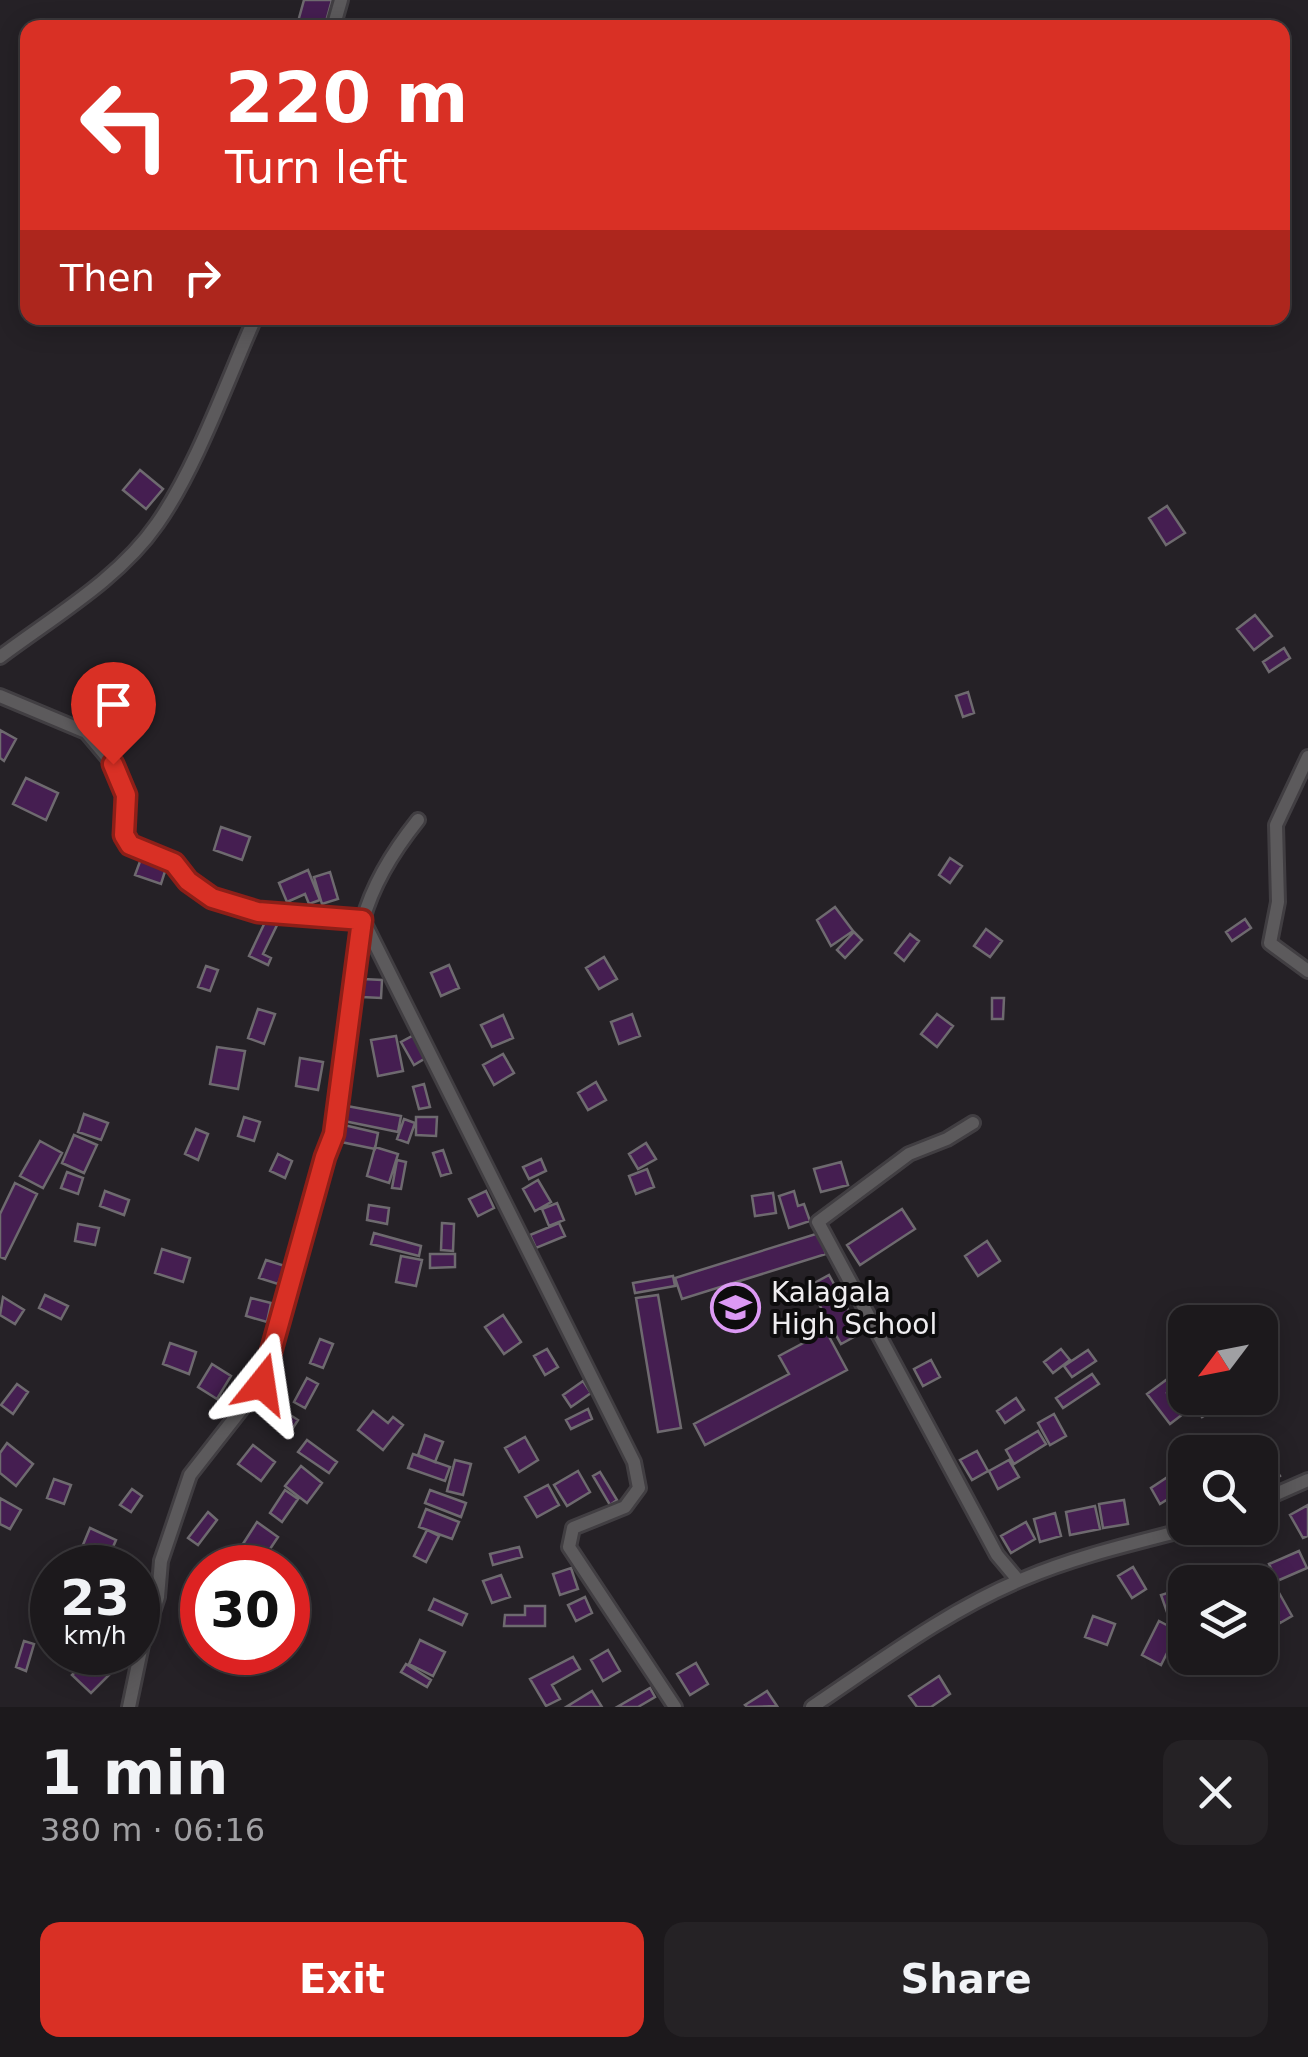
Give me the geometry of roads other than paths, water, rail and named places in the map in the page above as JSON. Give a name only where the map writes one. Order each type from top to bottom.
[{"type":"street","points":[[0,657],[118,568],[157,525],[192,459],[253,325]]},
{"type":"street","points":[[0,696],[86,732],[113,764],[126,795],[124,835],[130,845],[174,863],[188,881],[212,898],[258,912],[362,920]]},
{"type":"street","points":[[1308,757],[1276,825],[1278,902],[1270,944],[1308,971]]},
{"type":"street","points":[[129,1707],[158,1597],[161,1561],[190,1474],[262,1384],[334,1134],[362,920],[395,849],[418,820]]},
{"type":"street","points":[[362,920],[634,1462],[639,1488],[626,1508],[572,1528],[569,1547],[675,1707]]},
{"type":"street","points":[[973,1123],[948,1139],[909,1154],[818,1222],[997,1555],[1018,1580]]},
{"type":"street","points":[[1278,1493],[1308,1480]]},
{"type":"street","points":[[812,1707],[975,1602],[1018,1580],[1070,1560],[1168,1534]]},
{"type":"place","name":"Kalagala High School","points":[[736,1308]]}]
